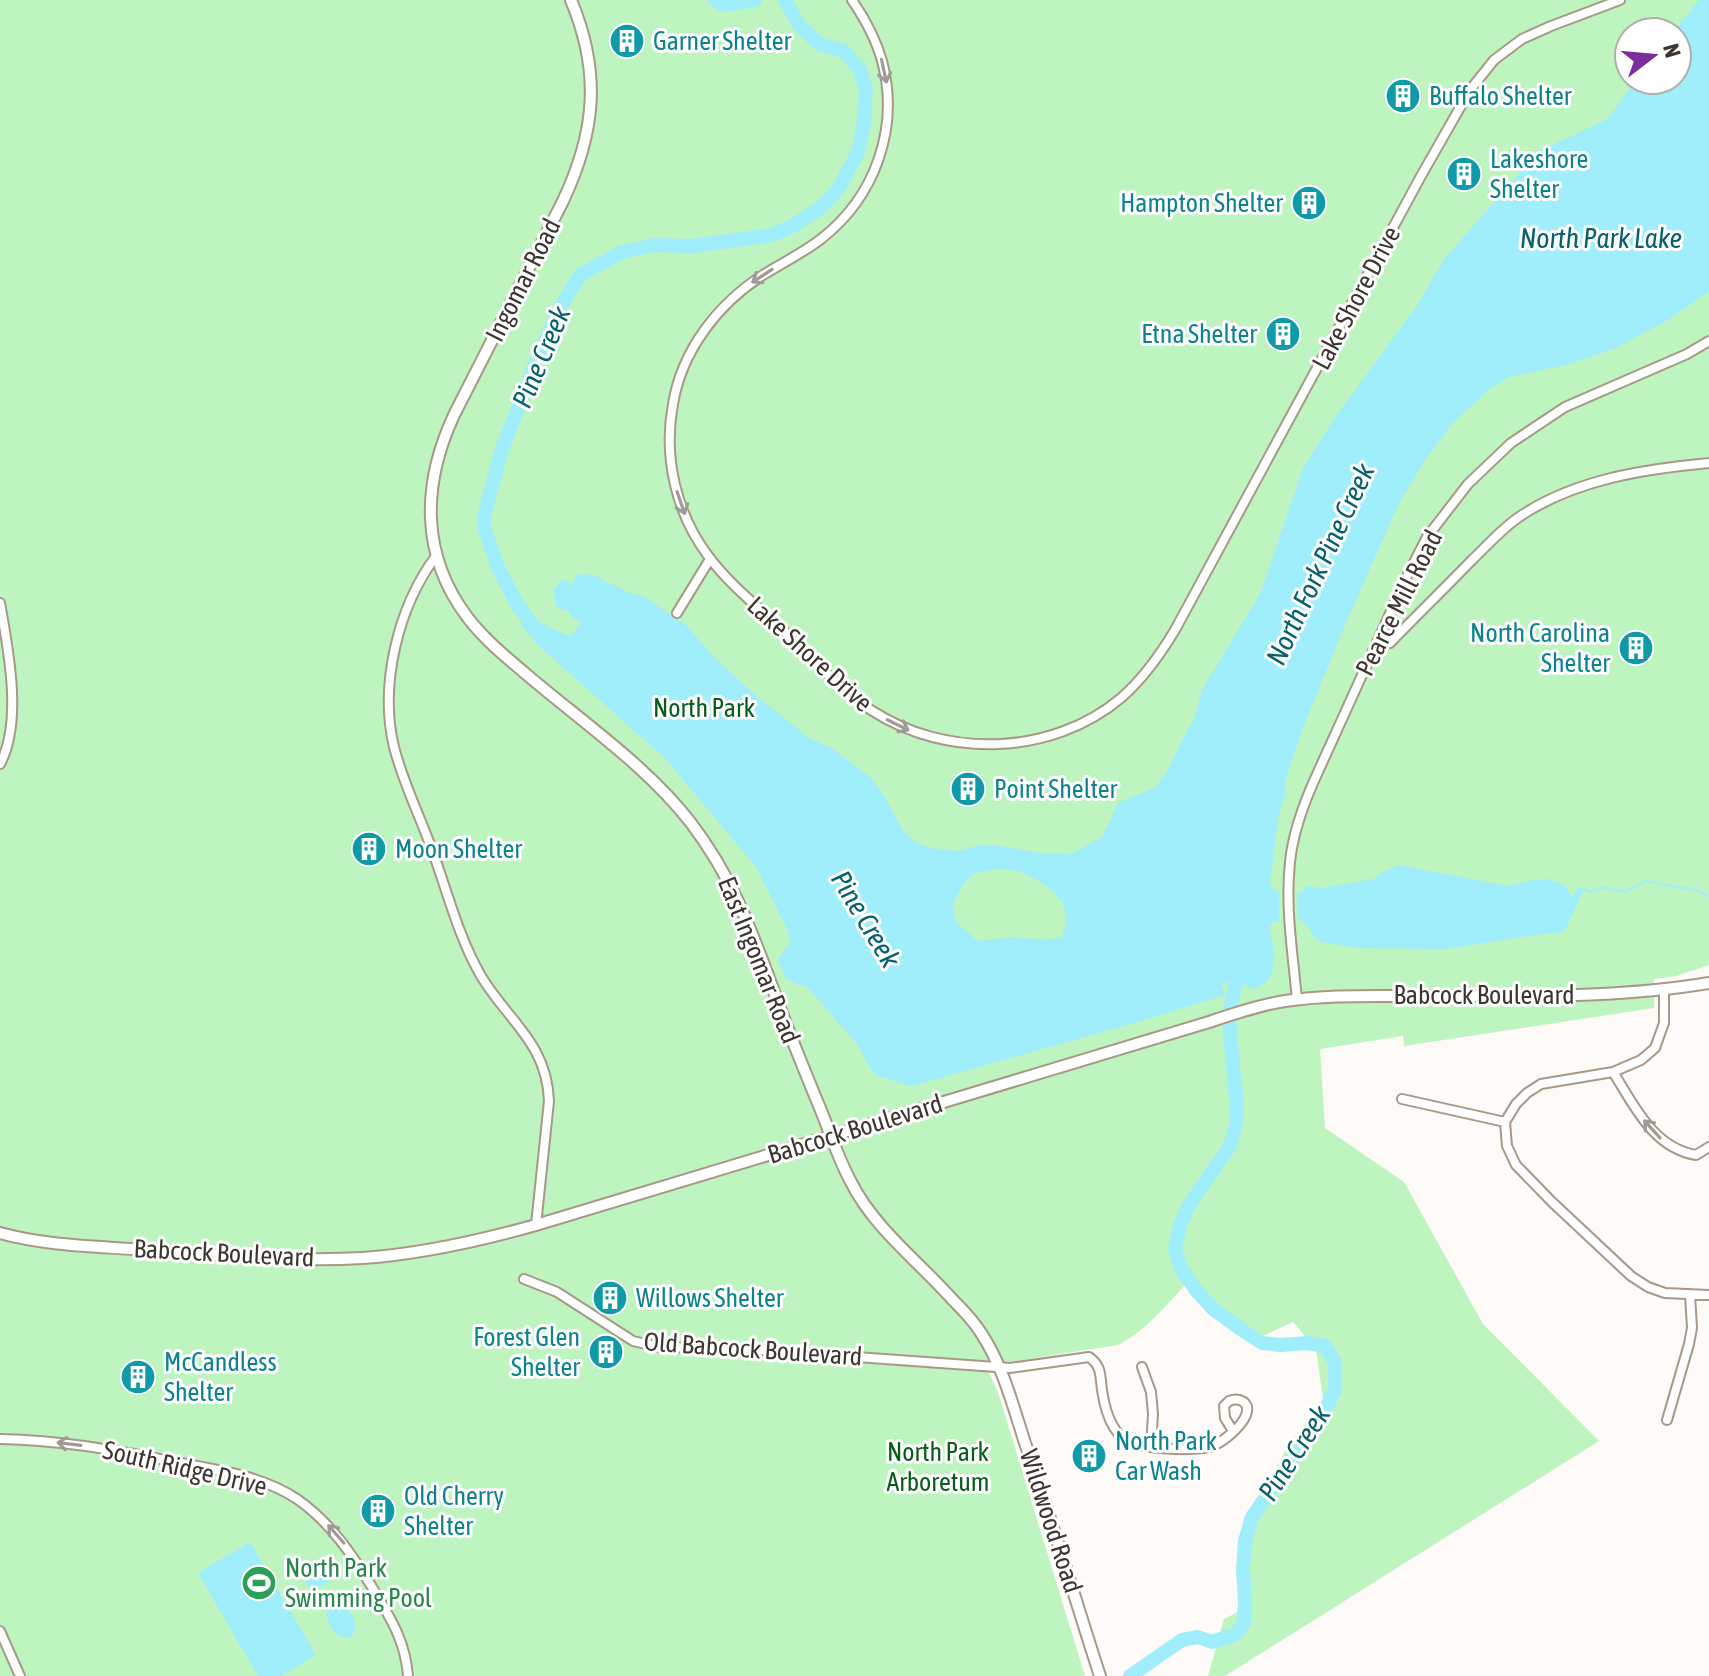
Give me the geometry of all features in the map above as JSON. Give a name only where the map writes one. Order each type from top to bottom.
[{"type":"main road","name":"Ingomar Road","points":[[436,556],[430,506],[433,472],[442,443],[563,201],[587,140],[591,106],[590,70],[583,33],[571,0]]},
{"type":"main road","name":"East Ingomar Road","points":[[436,556],[451,592],[479,631],[660,788],[688,819],[713,854],[742,908],[850,1181],[873,1216],[966,1313],[983,1335],[999,1367]]},
{"type":"main road","name":"Babcock Boulevard","points":[[0,1233],[59,1243],[240,1257],[363,1258],[429,1250],[536,1225],[1242,1012],[1297,1000],[1598,994],[1709,983]]},
{"type":"main road","name":"Wildwood Road","points":[[999,1367],[1036,1472],[1100,1676]]},
{"type":"street","name":"Lake Shore Drive","points":[[852,0],[872,34],[887,86],[888,114],[879,159],[852,208],[832,229],[749,285],[725,305],[707,326],[682,373],[673,403],[670,434],[674,481],[687,521],[710,559],[732,584],[850,694],[871,710],[927,736],[959,743],[999,745],[1060,732],[1120,699],[1148,670],[1175,630],[1457,110],[1477,80],[1494,60],[1522,39],[1620,0]]},
{"type":"street","name":"Pearce Mill Road","points":[[1297,1000],[1288,892],[1290,860],[1297,827],[1312,784],[1427,537],[1468,484],[1511,443],[1565,407],[1687,354],[1709,341]]},
{"type":"street","points":[[1376,645],[1390,643],[1490,542],[1519,516],[1547,500],[1608,478],[1665,467],[1709,463]]},
{"type":"street","points":[[436,556],[419,584],[400,633],[390,687],[390,723],[402,771],[462,938],[481,977],[532,1043],[545,1070],[549,1101],[536,1225]]},
{"type":"street","points":[[677,613],[710,559]]},
{"type":"street","points":[[0,603],[8,646],[11,703],[8,742],[0,764]]},
{"type":"street","points":[[1664,989],[1664,1023],[1655,1048],[1641,1060],[1613,1072],[1541,1084],[1527,1093],[1505,1122],[1507,1146],[1516,1165],[1631,1276],[1665,1293],[1709,1295]]},
{"type":"street","points":[[1613,1072],[1646,1124],[1665,1143],[1680,1152],[1696,1155],[1709,1147]]},
{"type":"street","points":[[1402,1099],[1505,1122]]},
{"type":"street","name":"Old Babcock Boulevard","points":[[524,1279],[557,1292],[624,1336],[659,1347],[744,1349],[1010,1368],[1089,1357],[1098,1364],[1104,1402],[1115,1429],[1132,1443],[1151,1446]]},
{"type":"street","points":[[1667,1420],[1692,1328],[1690,1295]]},
{"type":"street","points":[[1142,1367],[1151,1392],[1151,1446],[1200,1449],[1215,1445],[1233,1431]]},
{"type":"street","name":"South Ridge Drive","points":[[0,1439],[88,1446],[221,1470],[254,1479],[296,1499],[335,1533],[357,1563],[399,1634],[405,1649],[408,1676]]},
{"type":"street","points":[[0,1631],[20,1676]]},
{"type":"green space","name":"North Park","points":[[0,0],[1709,0],[1709,965],[1676,976],[1654,979],[1654,1008],[1404,1046],[1403,1036],[1320,1049],[1325,1128],[1404,1182],[1483,1324],[1599,1441],[1225,1676],[1208,1676],[1224,1619],[1244,1609],[1250,1519],[1286,1449],[1323,1399],[1316,1349],[1293,1322],[1254,1340],[1187,1283],[1147,1325],[1118,1345],[1009,1362],[983,1360],[998,1392],[1085,1676],[0,1676]]},
{"type":"water","name":"North Park Lake","points":[[1699,0],[1709,0],[1709,291],[1668,320],[1616,348],[1566,365],[1509,377],[1487,391],[1451,425],[1426,459],[1399,503],[1344,627],[1301,733],[1285,782],[1270,880],[1272,888],[1279,893],[1279,921],[1274,921],[1269,928],[1274,949],[1270,977],[1253,989],[1236,982],[1221,983],[1225,995],[915,1085],[874,1074],[857,1044],[808,988],[786,979],[778,959],[790,944],[788,931],[756,867],[665,758],[539,646],[522,626],[521,613],[528,613],[548,627],[571,636],[581,623],[569,611],[557,608],[553,591],[562,579],[572,585],[576,575],[580,574],[597,576],[626,592],[643,596],[687,626],[745,686],[810,739],[832,748],[872,779],[903,831],[916,842],[930,848],[959,851],[979,845],[1071,854],[1102,837],[1118,803],[1154,788],[1165,775],[1195,716],[1202,690],[1261,592],[1303,468],[1336,416],[1416,307],[1445,258],[1539,151],[1608,119],[1624,96],[1693,96],[1693,16],[1686,16]],"holes":[[[996,869],[1021,871],[1047,886],[1063,903],[1067,920],[1062,937],[978,941],[956,922],[953,904],[962,886],[973,874]]]},
{"type":"water","points":[[1399,865],[1508,886],[1548,879],[1564,884],[1572,897],[1579,886],[1584,889],[1564,932],[1445,949],[1357,948],[1317,941],[1307,925],[1298,920],[1297,893],[1306,886],[1321,888],[1374,879]]},
{"type":"water","points":[[250,1542],[316,1655],[281,1676],[258,1676],[198,1573]]},
{"type":"water","points":[[318,1565],[327,1569],[329,1582],[316,1589],[308,1587],[306,1572]]},
{"type":"water","points":[[334,1601],[345,1606],[352,1615],[355,1626],[351,1637],[335,1632],[329,1623],[327,1605]]},
{"type":"waterway","name":"Pine Creek","points":[[715,0],[724,5],[755,0]]},
{"type":"waterway","name":"Pine Creek","points":[[533,626],[499,570],[484,528],[485,512],[502,449],[537,359],[559,310],[580,275],[622,252],[654,245],[693,246],[772,235],[793,226],[820,208],[839,188],[858,152],[866,90],[860,70],[844,51],[819,44],[799,25],[785,0]]},
{"type":"waterway","points":[[1582,891],[1591,892],[1600,887],[1625,892],[1646,881],[1699,891],[1709,896]]},
{"type":"waterway","name":"Pine Creek","points":[[1130,1676],[1182,1640],[1198,1637],[1212,1642],[1236,1634],[1244,1623],[1245,1541],[1252,1517],[1322,1417],[1335,1389],[1335,1362],[1325,1346],[1262,1343],[1213,1309],[1181,1268],[1175,1249],[1180,1225],[1189,1205],[1230,1146],[1236,1124],[1229,1014],[1236,982],[1231,965]]},
{"type":"place","name":"Garner Shelter","points":[[627,41]]},
{"type":"place","name":"Buffalo Shelter","points":[[1403,96]]},
{"type":"place","name":"Lakeshore Shelter","points":[[1464,174]]},
{"type":"place","name":"Hampton Shelter","points":[[1309,203]]},
{"type":"place","name":"Etna Shelter","points":[[1283,334]]},
{"type":"place","name":"North Carolina Shelter","points":[[1636,648]]},
{"type":"place","name":"Point Shelter","points":[[968,789]]},
{"type":"place","name":"Moon Shelter","points":[[369,849]]},
{"type":"place","name":"Willows Shelter","points":[[610,1298]]},
{"type":"place","name":"Forest Glen Shelter","points":[[606,1352]]},
{"type":"place","name":"McCandless Shelter","points":[[138,1377]]},
{"type":"place","name":"North Park Car Wash","points":[[1089,1456]]},
{"type":"place","name":"Old Cherry Shelter","points":[[378,1511]]},
{"type":"place","name":"North Park Swimming Pool","points":[[259,1583]]},
{"type":"water label","name":"North Fork Pine Creek","points":[[1320,564]]},
{"type":"park label","name":"North Park Arboretum","points":[[938,1467]]}]
